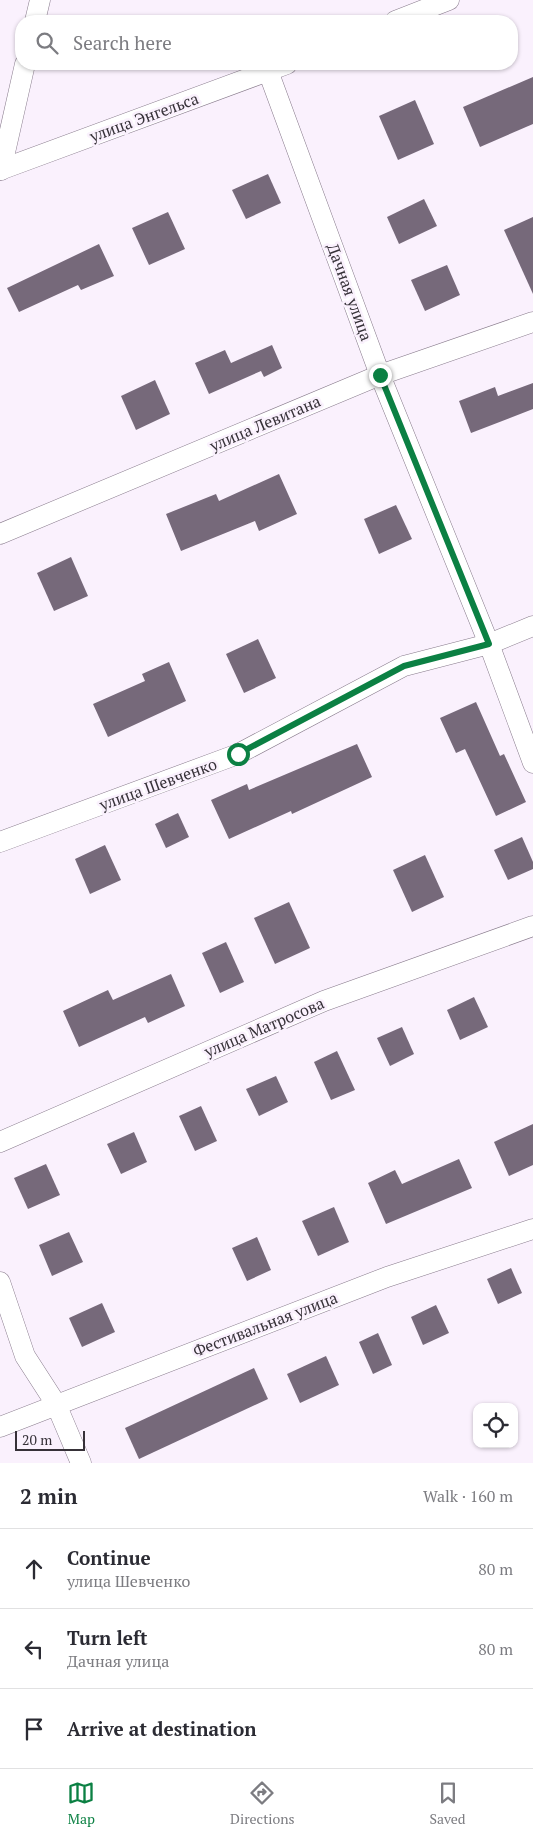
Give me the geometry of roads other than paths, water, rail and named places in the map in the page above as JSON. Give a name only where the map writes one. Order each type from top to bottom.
[{"type":"street","points":[[36,15],[40,0]]},
{"type":"street","points":[[410,15],[449,0]]},
{"type":"street","points":[[1,170],[24,70]]},
{"type":"street","name":"улица Энгельса","points":[[1,170],[268,71]]},
{"type":"street","name":"Дачная улица","points":[[268,71],[380,375],[489,644],[533,763]]},
{"type":"street","name":"улица Левитана","points":[[0,534],[380,375],[533,322]]},
{"type":"street","name":"улица Шевченко","points":[[0,842],[238,754],[404,666],[489,644],[533,626]]},
{"type":"street","name":"улица Матросова","points":[[0,1142],[324,1001],[533,926]]},
{"type":"street","name":"Фестивальная улица","points":[[0,1427],[386,1277],[533,1229]]},
{"type":"street","points":[[0,1282],[25,1356],[56,1404],[81,1463]]}]
